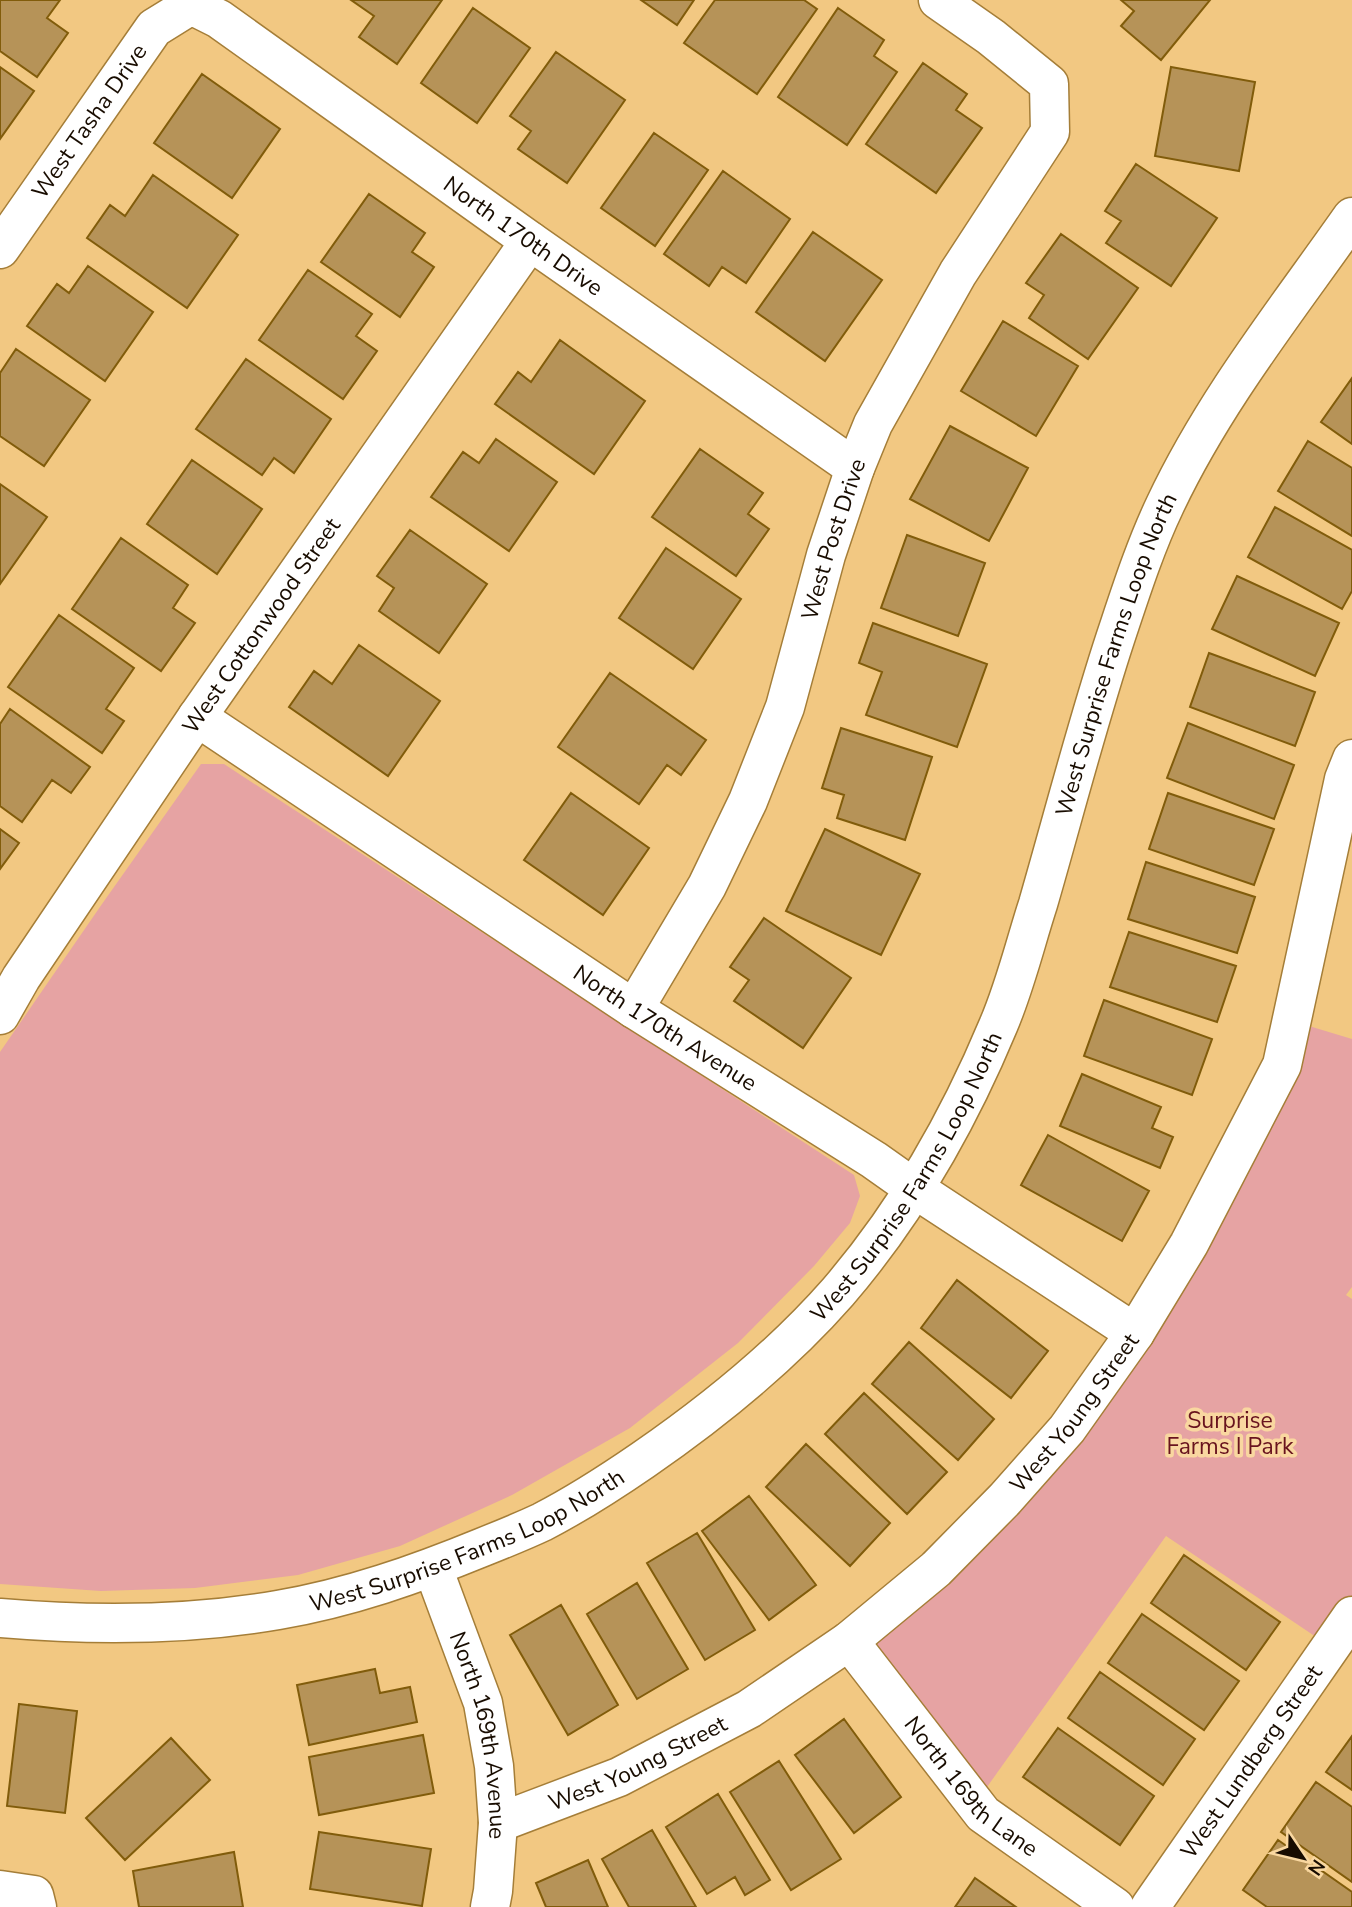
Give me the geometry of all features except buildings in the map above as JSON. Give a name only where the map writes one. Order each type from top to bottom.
[{"type":"street","name":"West Post Drive","points":[[634,1009],[707,886],[748,801],[785,707],[826,555],[873,424],[958,273],[1050,132],[1049,85],[991,37],[939,0]]},
{"type":"street","name":"North 170th Drive","points":[[191,5],[219,19],[855,468]]},
{"type":"street","name":"West Tasha Drive","points":[[0,249],[154,28],[191,5]]},
{"type":"street","name":"West Surprise Farms Loop North","points":[[0,1618],[90,1625],[214,1618],[278,1610],[348,1595],[433,1568],[531,1527],[610,1482],[733,1393],[788,1345],[838,1292],[877,1242],[915,1189],[962,1106],[1001,1022],[1101,683],[1137,573],[1163,509],[1191,453],[1251,357],[1352,217]]},
{"type":"street","name":"West Cottonwood Street","points":[[0,1015],[21,978],[197,717],[530,241]]},
{"type":"street","name":"North 170th Avenue","points":[[197,717],[634,1009],[874,1160],[1135,1333]]},
{"type":"street","name":"West Young Street","points":[[498,1823],[631,1771],[749,1709],[849,1641],[936,1569],[1006,1499],[1067,1429],[1135,1333],[1189,1244],[1282,1065],[1344,779],[1352,759]]},
{"type":"street","name":"North 169th Avenue","points":[[433,1568],[483,1703],[494,1766],[498,1823],[493,1891],[489,1907]]},
{"type":"street","name":"West Lundberg Street","points":[[1150,1907],[1352,1616]]},
{"type":"street","name":"North 169th Lane","points":[[849,1641],[983,1814],[1115,1907]]},
{"type":"green space","points":[[201,764],[224,764],[854,1175],[860,1196],[850,1223],[814,1266],[738,1343],[630,1428],[512,1495],[400,1546],[298,1575],[195,1588],[101,1591],[0,1584],[0,1052]]},
{"type":"green space","name":"Surprise Farms I Park","points":[[1299,1023],[1352,1039],[1352,1287],[1346,1295],[1352,1299],[1352,1604],[1325,1643],[1166,1536],[982,1794],[873,1643],[1018,1503]]}]
